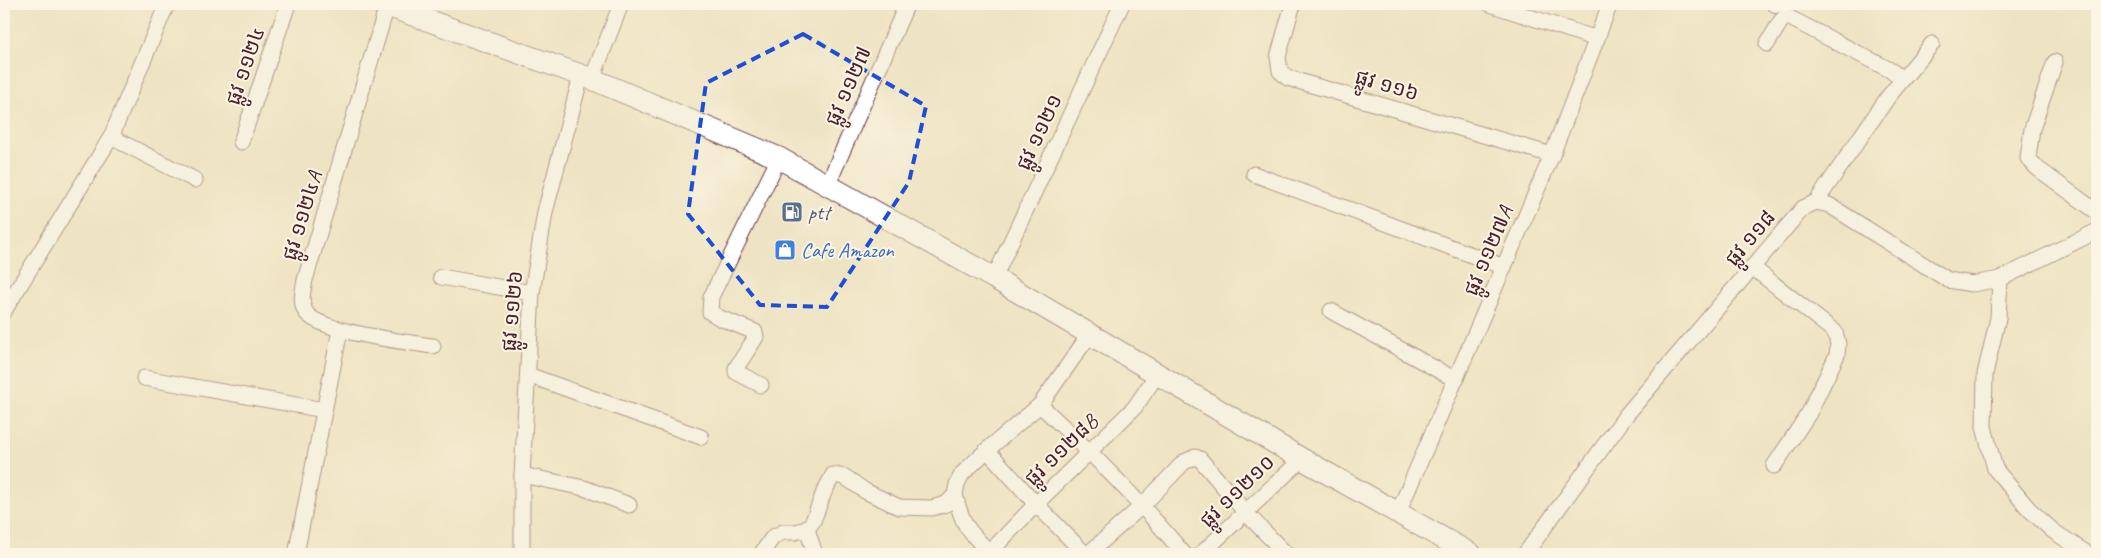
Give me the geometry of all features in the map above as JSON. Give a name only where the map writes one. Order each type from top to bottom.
[{"type":"main road","points":[[384,5],[587,77],[779,158],[962,259],[1302,458],[1471,554]]},
{"type":"street","points":[[4,311],[111,137],[167,4]]},
{"type":"street","name":"ផ្លូវ ១១២៤","points":[[242,142],[288,4]]},
{"type":"street","name":"ផ្លូវ ១១២៦","points":[[522,554],[522,475],[532,292],[545,212],[587,77],[621,4]]},
{"type":"street","name":"ផ្លូវ ១១២៧","points":[[828,184],[907,4]]},
{"type":"street","name":"ផ្លូវ ១១២១","points":[[994,278],[1122,4]]},
{"type":"street","name":"ផ្លូវ ១១៦","points":[[1293,4],[1278,58],[1280,70],[1288,78],[1552,155]]},
{"type":"street","points":[[1490,4],[1597,39]]},
{"type":"street","name":"ផ្លូវ ១១២៧A","points":[[1398,513],[1552,155],[1610,4]]},
{"type":"street","name":"ផ្លូវ ១១២៤A","points":[[384,5],[305,280],[301,300],[305,312],[321,324],[340,330],[433,346]]},
{"type":"street","points":[[1767,44],[1781,20],[1786,16],[1881,65],[1904,79]]},
{"type":"street","points":[[1932,44],[1888,97],[1816,202],[1829,205],[1948,280],[1972,284],[2000,279],[2097,231]]},
{"type":"street","points":[[2055,62],[2032,129],[2028,158],[2037,168],[2097,212]]},
{"type":"street","points":[[111,137],[195,180]]},
{"type":"street","points":[[762,384],[736,372],[736,368],[756,336],[755,332],[710,312],[709,304],[779,158]]},
{"type":"street","points":[[1254,174],[1504,267]]},
{"type":"street","name":"ផ្លូវ ១១៨","points":[[1525,554],[1627,414],[1803,208],[1816,202]]},
{"type":"street","points":[[1752,267],[1835,332],[1838,344],[1837,355],[1809,413],[1774,466]]},
{"type":"street","points":[[441,277],[532,292]]},
{"type":"street","points":[[2000,279],[1998,318],[1985,374],[1984,427],[1995,469],[2029,509],[2053,531],[2088,554]]},
{"type":"street","points":[[1331,311],[1456,380]]},
{"type":"street","points":[[296,554],[340,330]]},
{"type":"street","points":[[991,553],[972,536],[964,525],[955,495],[957,484],[962,474],[987,450],[1040,405],[1090,334]]},
{"type":"street","name":"ផ្លូវ ១១២៨B","points":[[991,553],[1036,504],[1135,407],[1158,374]]},
{"type":"street","points":[[528,375],[701,437]]},
{"type":"street","points":[[144,378],[324,410]]},
{"type":"street","points":[[1040,405],[1091,452],[1143,505],[1184,554]]},
{"type":"street","points":[[987,450],[1036,504],[1086,554],[1143,505],[1184,462],[1195,457],[1200,460],[1246,513],[1286,554]]},
{"type":"street","name":"ផ្លូវ ១១២១០","points":[[1201,554],[1302,458]]},
{"type":"street","points":[[522,475],[584,488],[629,505]]},
{"type":"street","points":[[760,554],[773,537],[783,532],[795,532],[807,528],[833,476],[845,477],[865,491],[899,507],[932,508],[946,504],[955,495]]},
{"type":"street","points":[[807,528],[815,554]]},
{"type":"highlighted area","points":[[803,34],[926,106],[909,182],[827,307],[760,305],[688,214],[706,83]]},
{"type":"place","name":"ptt","points":[[792,212]]},
{"type":"place","name":"Cafe Amazon","points":[[785,250]]}]
